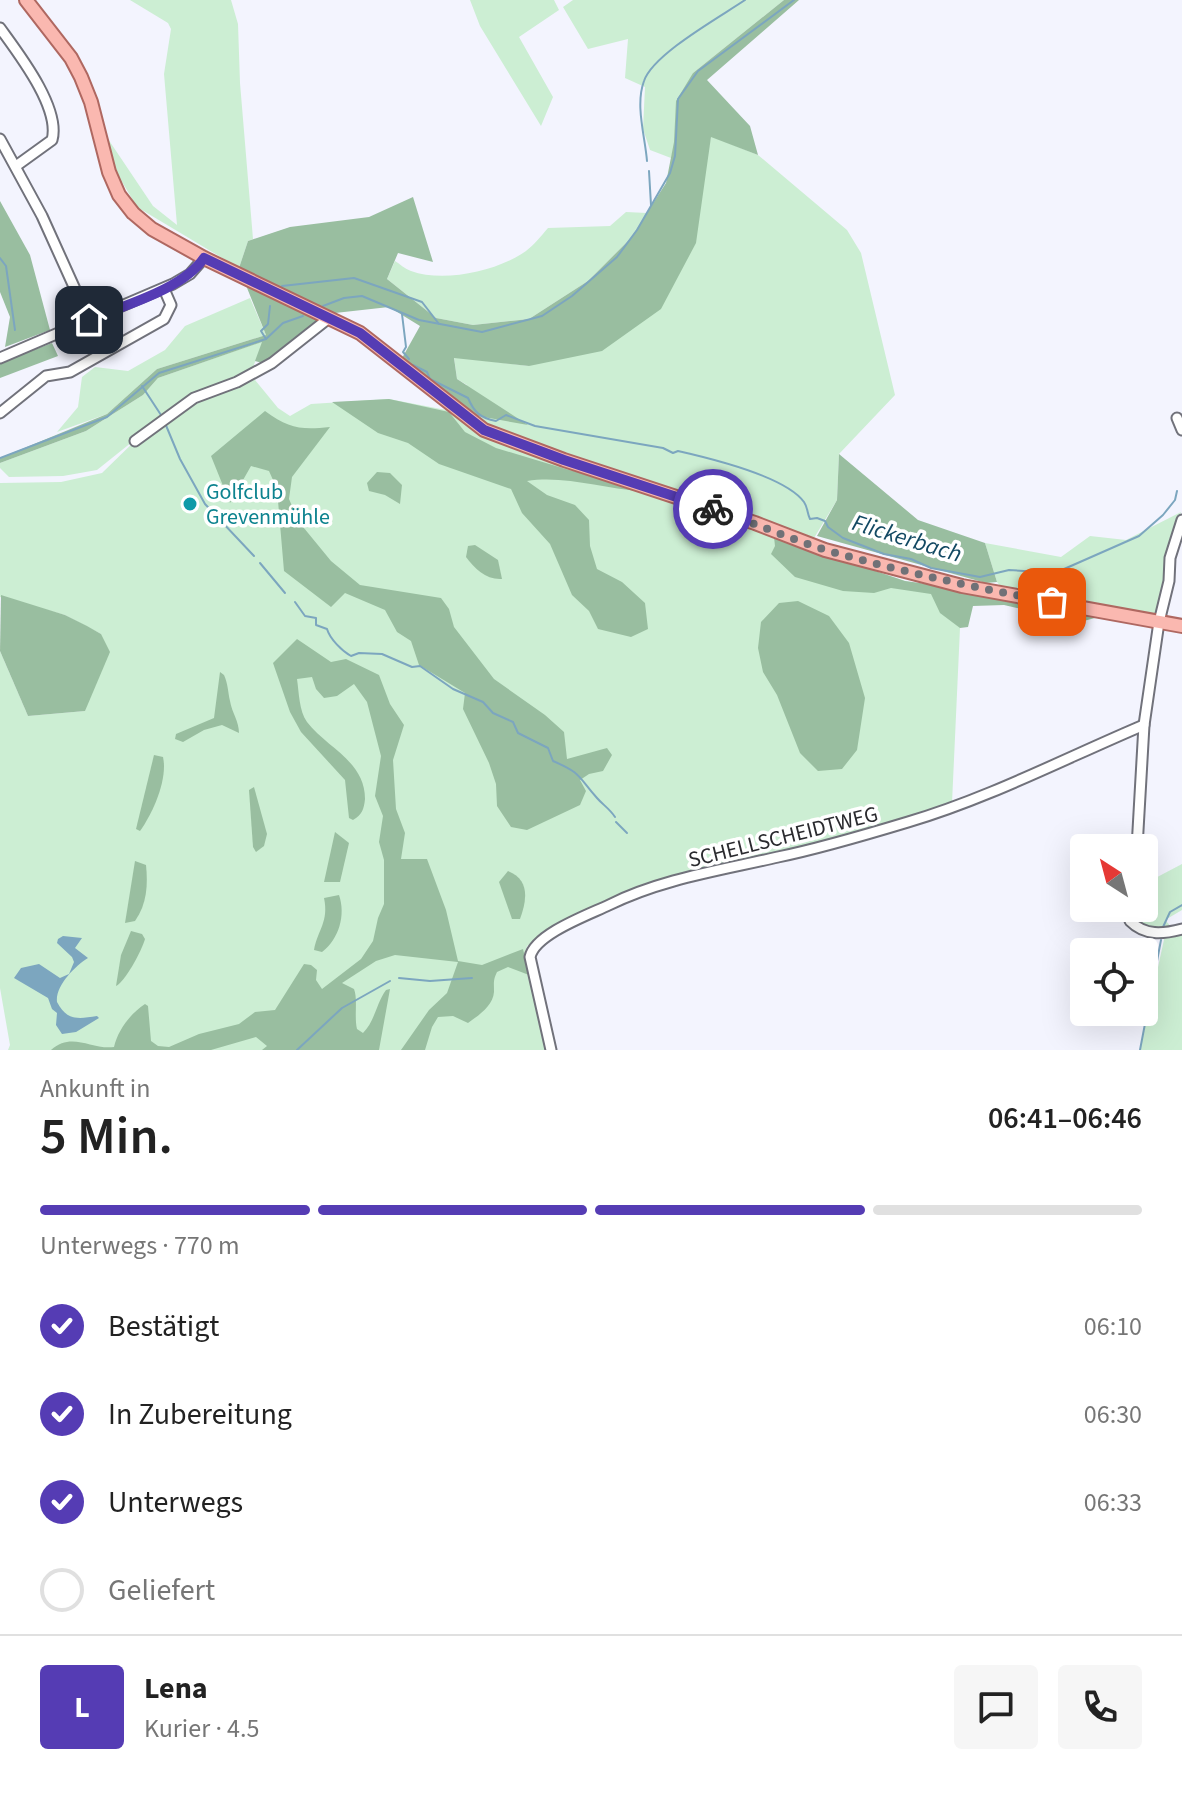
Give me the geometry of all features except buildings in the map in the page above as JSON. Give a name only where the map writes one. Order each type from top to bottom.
[{"type":"main road","points":[[26,0],[71,58],[81,77],[91,102],[109,172],[126,205],[152,229],[204,258],[371,341],[464,416],[494,434],[825,550],[962,586],[1182,626]]},
{"type":"street","points":[[0,28],[39,85],[53,130],[52,140],[16,166]]},
{"type":"street","points":[[0,139],[57,246],[89,320]]},
{"type":"street","points":[[0,358],[164,289],[190,274],[204,258]]},
{"type":"street","points":[[0,413],[46,376],[70,372],[164,319],[171,305],[164,289]]},
{"type":"street","points":[[135,441],[194,398],[237,382],[272,363],[329,318]]},
{"type":"street","points":[[1177,418],[1182,430]]},
{"type":"street","points":[[1138,834],[1144,725],[1174,540],[1182,520]]},
{"type":"street","name":"SCHELLSCHEIDTWEG","points":[[551,1050],[530,957],[532,948],[550,934],[617,901],[669,883],[784,856],[938,812],[1144,725]]},
{"type":"street","points":[[1131,922],[1142,930],[1166,933],[1182,929]]},
{"type":"green space","points":[[130,0],[231,0],[238,24],[253,239],[248,241],[239,268],[137,207],[112,165],[106,136],[153,206],[177,225],[164,74],[171,29],[168,23]]},
{"type":"green space","points":[[470,0],[554,0],[559,10],[519,37],[553,97],[541,126],[480,26]]},
{"type":"green space","points":[[573,0],[784,0],[693,73],[671,158],[650,150],[643,129],[645,87],[625,78],[628,39],[588,49],[563,7]]},
{"type":"green space","points":[[784,0],[799,0],[707,80],[750,126],[758,155],[711,137],[696,243],[661,309],[602,351],[529,366],[454,358],[457,379],[528,425],[467,414],[401,360],[420,326],[389,307],[335,313],[296,343],[262,363],[255,361],[262,342],[158,378],[143,395],[86,431],[0,463],[0,458],[107,414],[157,369],[266,335],[239,268],[248,241],[290,227],[369,217],[413,197],[433,262],[398,253],[387,279],[436,318],[473,325],[529,319],[588,281],[631,238],[666,183],[674,142],[676,101],[693,73]]},
{"type":"green space","points":[[711,136],[758,155],[847,230],[861,253],[895,395],[839,454],[837,500],[808,548],[905,581],[967,593],[960,628],[952,803],[908,820],[649,886],[541,937],[527,946],[525,953],[547,1050],[8,1050],[10,1045],[0,988],[0,651],[28,716],[85,711],[101,634],[65,615],[0,597],[0,483],[61,482],[102,473],[142,434],[97,470],[63,476],[9,477],[0,468],[0,463],[86,431],[143,395],[158,378],[264,341],[250,374],[278,408],[290,416],[311,404],[389,399],[467,414],[467,385],[457,379],[454,357],[529,366],[705,168]]},
{"type":"green space","points":[[0,201],[30,255],[50,330],[5,347],[10,317],[0,292]]},
{"type":"green space","points":[[626,212],[647,213],[633,236],[588,281],[529,319],[473,325],[436,318],[387,279],[395,261],[411,271],[439,276],[486,269],[526,251],[548,228],[610,226]]},
{"type":"green space","points":[[250,298],[266,335],[157,369],[107,414],[57,432],[78,407],[82,377],[95,367],[128,371],[165,350],[185,326]]},
{"type":"green space","points":[[52,343],[58,356],[0,378],[0,363]]},
{"type":"green space","points":[[389,399],[449,412],[465,432],[496,448],[626,483],[641,491],[570,481],[527,481],[547,495],[575,505],[589,520],[590,546],[597,569],[622,582],[645,603],[648,629],[631,637],[598,629],[589,611],[572,595],[550,544],[522,513],[511,489],[439,464],[408,443],[378,433],[332,402]]},
{"type":"green space","points":[[265,411],[281,422],[296,427],[330,427],[292,477],[289,499],[299,522],[331,561],[360,585],[441,598],[449,609],[454,627],[494,679],[564,732],[567,759],[607,748],[612,755],[603,771],[580,780],[586,791],[580,805],[527,830],[511,827],[497,806],[496,784],[489,763],[463,709],[465,693],[419,665],[411,641],[397,632],[385,610],[345,593],[331,607],[284,571],[277,489],[269,471],[251,466],[230,503],[211,456]]},
{"type":"green space","points":[[839,454],[918,520],[985,543],[997,582],[986,583],[817,536],[837,500]]},
{"type":"green space","points":[[377,472],[390,473],[402,485],[400,504],[385,495],[369,491],[367,483]]},
{"type":"green space","points":[[1181,512],[1157,614],[1153,617],[1001,587],[985,543],[1061,557],[1090,536],[1126,540]]},
{"type":"green space","points":[[774,537],[905,581],[1002,594],[1106,615],[1080,622],[1004,605],[973,606],[968,627],[960,628],[940,613],[931,594],[891,588],[874,593],[843,591],[795,577],[771,554],[775,546]]},
{"type":"green space","points":[[475,545],[498,560],[502,579],[486,576],[469,561],[466,557],[468,546]]},
{"type":"green space","points":[[1,595],[65,615],[101,634],[110,652],[85,711],[28,716],[0,651]]},
{"type":"green space","points":[[798,601],[829,616],[849,643],[865,698],[857,750],[842,769],[818,771],[800,753],[777,695],[763,672],[758,648],[761,622],[779,603]]},
{"type":"green space","points":[[297,639],[331,662],[346,659],[379,675],[390,704],[404,725],[393,760],[396,809],[405,833],[401,859],[427,859],[446,910],[458,961],[482,965],[523,949],[529,975],[508,967],[497,972],[493,997],[485,1010],[468,1023],[453,1016],[438,1017],[425,1050],[401,1050],[429,1010],[447,993],[458,962],[395,955],[376,961],[342,983],[354,989],[357,1029],[363,1033],[386,990],[390,989],[379,1050],[262,1050],[267,1046],[256,1037],[211,1050],[51,1050],[74,1041],[114,1047],[125,1023],[145,1004],[148,1006],[151,1041],[158,1046],[169,1047],[199,1034],[239,1024],[255,1012],[275,1010],[304,964],[317,970],[316,980],[322,989],[361,959],[373,941],[384,904],[384,860],[379,842],[383,816],[375,796],[381,756],[367,702],[354,684],[337,696],[324,698],[316,689],[312,677],[297,679],[304,718],[359,775],[365,799],[359,816],[353,820],[349,818],[345,780],[301,732],[290,712],[273,663]]},
{"type":"green space","points":[[220,672],[224,675],[239,733],[222,725],[204,730],[183,742],[175,739],[176,734],[214,718]]},
{"type":"green space","points":[[154,755],[163,757],[163,775],[150,815],[140,831],[136,829]]},
{"type":"green space","points":[[254,787],[267,834],[264,846],[256,852],[253,847],[249,790]]},
{"type":"green space","points":[[335,832],[349,843],[340,882],[324,882]]},
{"type":"green space","points":[[135,861],[146,865],[146,894],[135,921],[125,923]]},
{"type":"green space","points":[[1182,864],[1182,910],[1165,920],[1177,933],[1182,932],[1182,1050],[1140,1050],[1145,1026],[1158,1026],[1158,967],[1165,935],[1136,922],[1158,922],[1158,877]]},
{"type":"green space","points":[[508,871],[520,880],[525,891],[520,919],[512,919],[499,882]]},
{"type":"green space","points":[[339,895],[342,911],[337,934],[322,952],[314,950],[324,919],[324,898]]},
{"type":"green space","points":[[131,931],[142,934],[145,939],[133,965],[116,986],[121,955]]},
{"type":"water","points":[[63,936],[82,938],[75,948],[88,958],[63,983],[57,1002],[69,1016],[99,1018],[76,1032],[62,1034],[56,1025],[57,1013],[48,998],[14,978],[21,968],[39,964],[60,978],[69,974],[74,962],[57,943]]},
{"type":"waterway","points":[[647,161],[640,100],[650,70],[673,48],[745,0]]},
{"type":"waterway","points":[[323,306],[344,298],[362,296],[419,320],[482,332],[542,316],[572,296],[617,257],[637,230],[670,173],[675,156],[678,99],[698,71],[794,0]]},
{"type":"waterway","points":[[649,171],[651,205]]},
{"type":"waterway","points":[[0,258],[6,266],[15,330]]},
{"type":"waterway","points":[[282,286],[354,278],[422,302],[439,324]]},
{"type":"waterway","points":[[266,339],[261,331],[268,324],[270,306]]},
{"type":"waterway","name":"Flickerbach","points":[[402,314],[406,347],[403,352],[409,359]]},
{"type":"waterway","points":[[0,458],[107,417],[159,373],[266,339],[283,323],[303,316]]},
{"type":"waterway","name":"Flickerbach","points":[[413,365],[427,372],[430,379],[468,398],[475,411],[486,418],[496,421],[506,415],[535,426],[663,448],[673,453],[678,451],[746,469],[794,493],[804,502],[810,519],[825,521],[843,538],[931,568],[980,577],[1009,570],[1055,573],[1139,536],[1163,515],[1175,500],[1177,491]]},
{"type":"waterway","points":[[142,386],[161,415]]},
{"type":"waterway","points":[[165,423],[180,459],[205,504],[254,556]]},
{"type":"waterway","points":[[260,563],[285,593]]},
{"type":"waterway","points":[[295,602],[305,616],[316,618],[316,625],[327,629],[337,644],[351,656],[359,653],[382,654],[412,667],[420,666],[453,689],[483,702],[493,713],[513,722],[518,733],[548,748],[553,761],[579,776],[615,817]]},
{"type":"waterway","points":[[616,822],[627,833]]},
{"type":"waterway","points":[[1163,927],[1170,912],[1182,905]]},
{"type":"waterway","points":[[1140,1050],[1161,940]]},
{"type":"waterway","points":[[399,978],[430,981],[472,978]]},
{"type":"waterway","points":[[297,1050],[342,1008],[390,981]]},
{"type":"way so far","points":[[713,509],[825,550],[962,586],[1052,602]]},
{"type":"place","name":"Golfclub Grevenmühle","points":[[190,504]]},
{"type":"route","points":[[89,320],[173,284],[190,274],[204,258],[360,333],[484,430],[713,509]]}]
